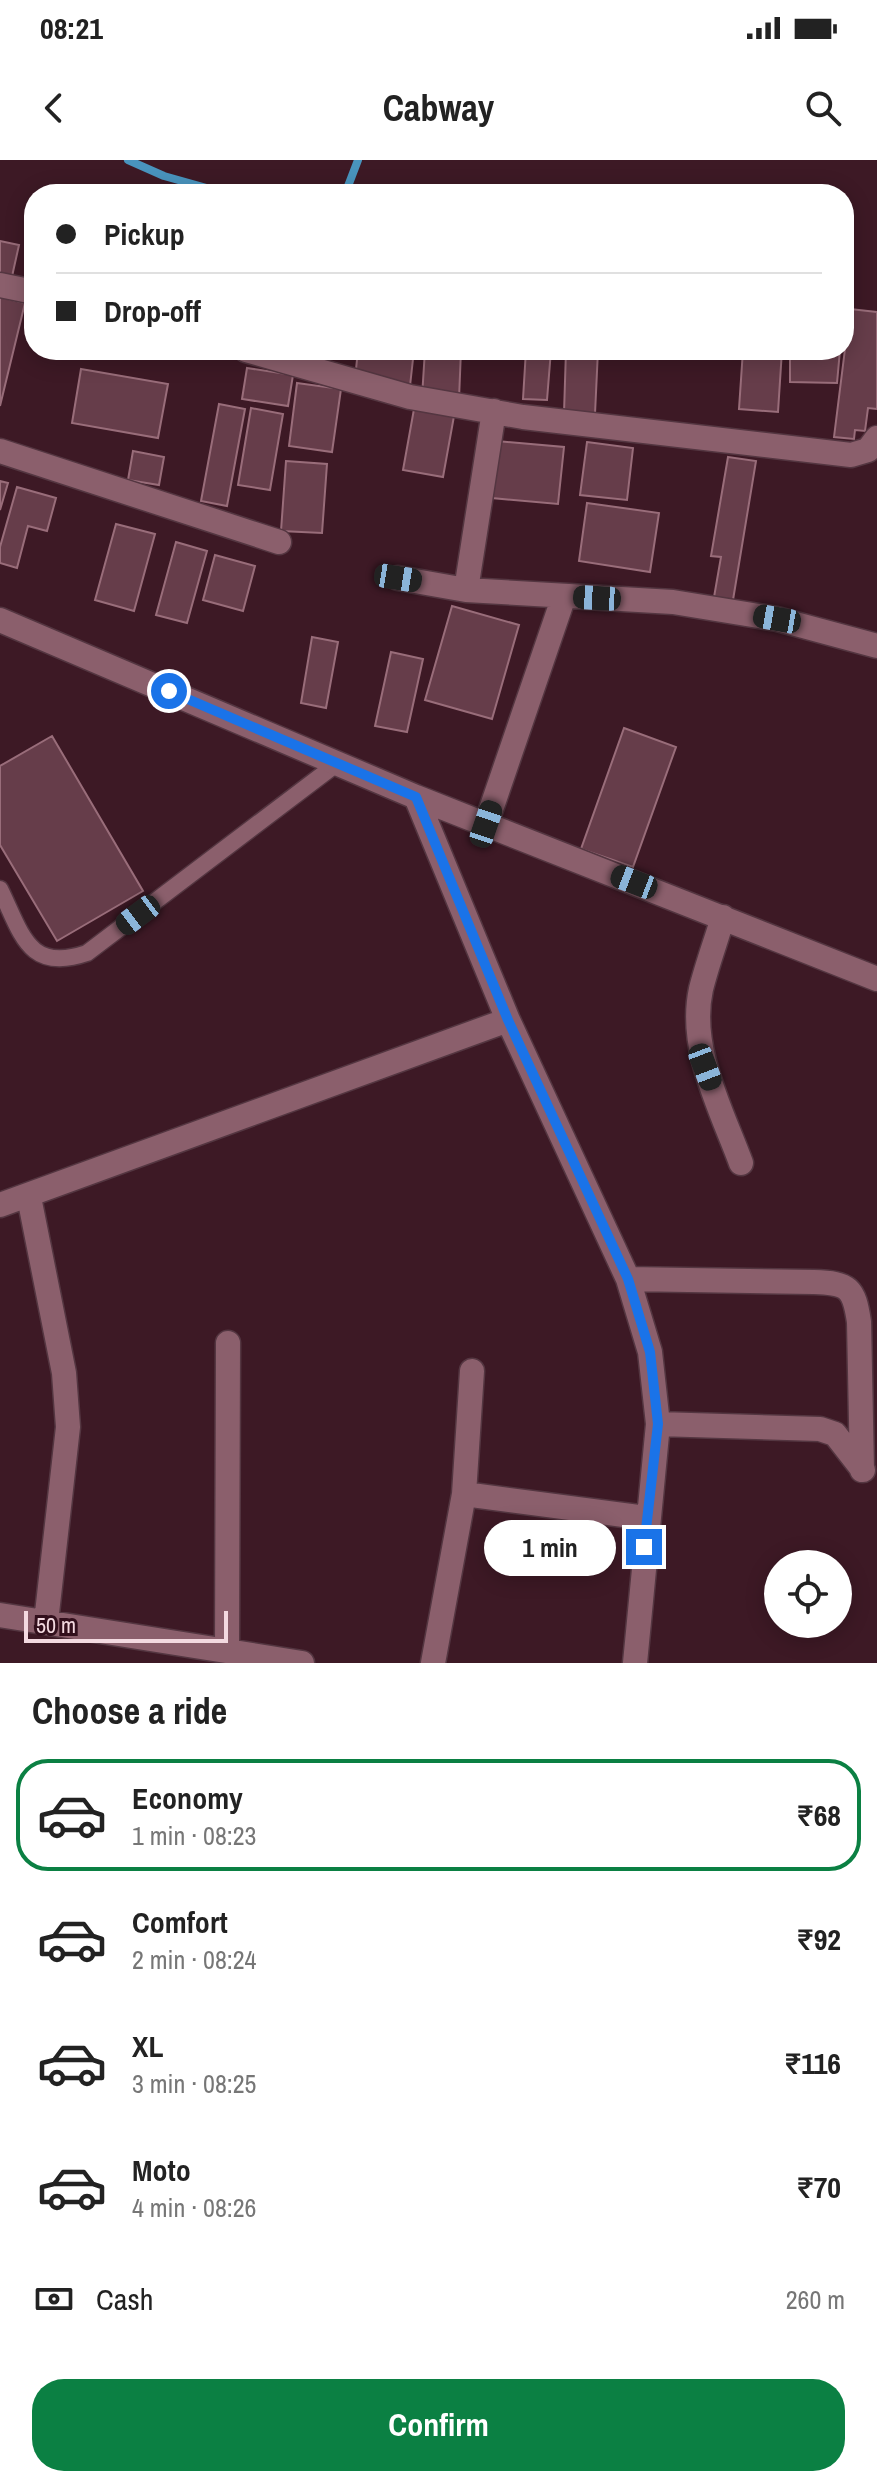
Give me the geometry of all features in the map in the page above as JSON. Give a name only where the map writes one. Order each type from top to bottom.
[{"type":"street","points":[[0,285],[24,290]]},
{"type":"street","points":[[281,360],[410,397],[494,411],[851,455],[868,450],[877,438]]},
{"type":"street","points":[[466,590],[494,411]]},
{"type":"street","points":[[0,451],[279,542]]},
{"type":"street","points":[[398,578],[466,590],[673,602],[777,619],[877,646]]},
{"type":"street","points":[[486,824],[564,596]]},
{"type":"street","points":[[0,620],[416,797],[877,979]]},
{"type":"street","points":[[416,797],[508,1020],[628,1279],[650,1352],[658,1424],[646,1518],[635,1663]]},
{"type":"street","points":[[723,917],[701,991],[699,1030],[705,1067],[741,1163]]},
{"type":"street","points":[[0,1205],[29,1197],[508,1020]]},
{"type":"street","points":[[29,1197],[64,1373],[68,1427],[46,1622]]},
{"type":"street","points":[[628,1279],[835,1282],[849,1288],[856,1300],[859,1322],[870,1470]]},
{"type":"street","points":[[227,1652],[228,1343]]},
{"type":"street","points":[[433,1663],[464,1494],[472,1371]]},
{"type":"street","points":[[658,1424],[820,1429],[835,1434],[870,1470]]},
{"type":"street","points":[[464,1494],[646,1518]]},
{"type":"street","points":[[0,1615],[302,1663]]},
{"type":"lane","points":[[0,889],[25,942],[44,957],[64,961],[87,953],[339,762]]},
{"type":"building","points":[[0,241],[19,245],[11,281],[0,278]]},
{"type":"building","points":[[0,297],[24,303],[24,307],[0,406]]},
{"type":"building","points":[[854,309],[877,312],[877,409],[868,408],[865,431],[855,430],[854,439],[834,437],[844,360],[854,360]]},
{"type":"building","points":[[357,360],[413,360],[410,386],[355,379]]},
{"type":"building","points":[[424,360],[461,360],[459,399],[422,397]]},
{"type":"building","points":[[525,360],[550,360],[547,400],[523,399]]},
{"type":"building","points":[[566,360],[598,360],[595,414],[564,413]]},
{"type":"building","points":[[742,360],[781,360],[778,412],[739,409]]},
{"type":"building","points":[[790,360],[839,360],[837,383],[790,382]]},
{"type":"building","points":[[247,368],[293,375],[288,406],[242,399]]},
{"type":"building","points":[[81,369],[168,384],[158,438],[72,423]]},
{"type":"building","points":[[297,383],[341,389],[332,452],[289,446]]},
{"type":"building","points":[[219,404],[245,409],[227,506],[201,501]]},
{"type":"building","points":[[251,408],[283,414],[270,490],[238,485]]},
{"type":"building","points":[[414,409],[454,416],[443,477],[403,470]]},
{"type":"building","points":[[497,441],[564,447],[558,504],[492,498]]},
{"type":"building","points":[[587,442],[633,448],[627,500],[580,495]]},
{"type":"building","points":[[133,451],[164,457],[159,485],[128,480]]},
{"type":"building","points":[[728,457],[756,461],[732,606],[713,603],[721,557],[711,556]]},
{"type":"building","points":[[286,461],[327,464],[322,533],[281,531]]},
{"type":"building","points":[[0,481],[8,483],[0,510]]},
{"type":"building","points":[[17,487],[56,498],[47,531],[28,526],[17,568],[0,563],[0,547]]},
{"type":"building","points":[[587,503],[659,513],[650,572],[579,561]]},
{"type":"building","points":[[116,524],[155,534],[134,611],[95,600]]},
{"type":"building","points":[[176,542],[207,551],[187,623],[156,615]]},
{"type":"building","points":[[215,555],[255,566],[243,611],[203,600]]},
{"type":"building","points":[[452,606],[519,625],[492,719],[425,700]]},
{"type":"building","points":[[312,637],[338,642],[326,708],[301,703]]},
{"type":"building","points":[[391,652],[423,659],[407,732],[375,726]]},
{"type":"building","points":[[624,728],[676,747],[633,867],[581,849]]},
{"type":"building","points":[[52,736],[143,891],[57,941],[0,845],[0,766]]},
{"type":"waterway","points":[[128,160],[164,176],[192,184]]},
{"type":"waterway","points":[[349,184],[358,160]]},
{"type":"route","points":[[169,691],[416,797],[508,1020],[628,1279],[644,1322],[658,1424],[644,1547]]}]
